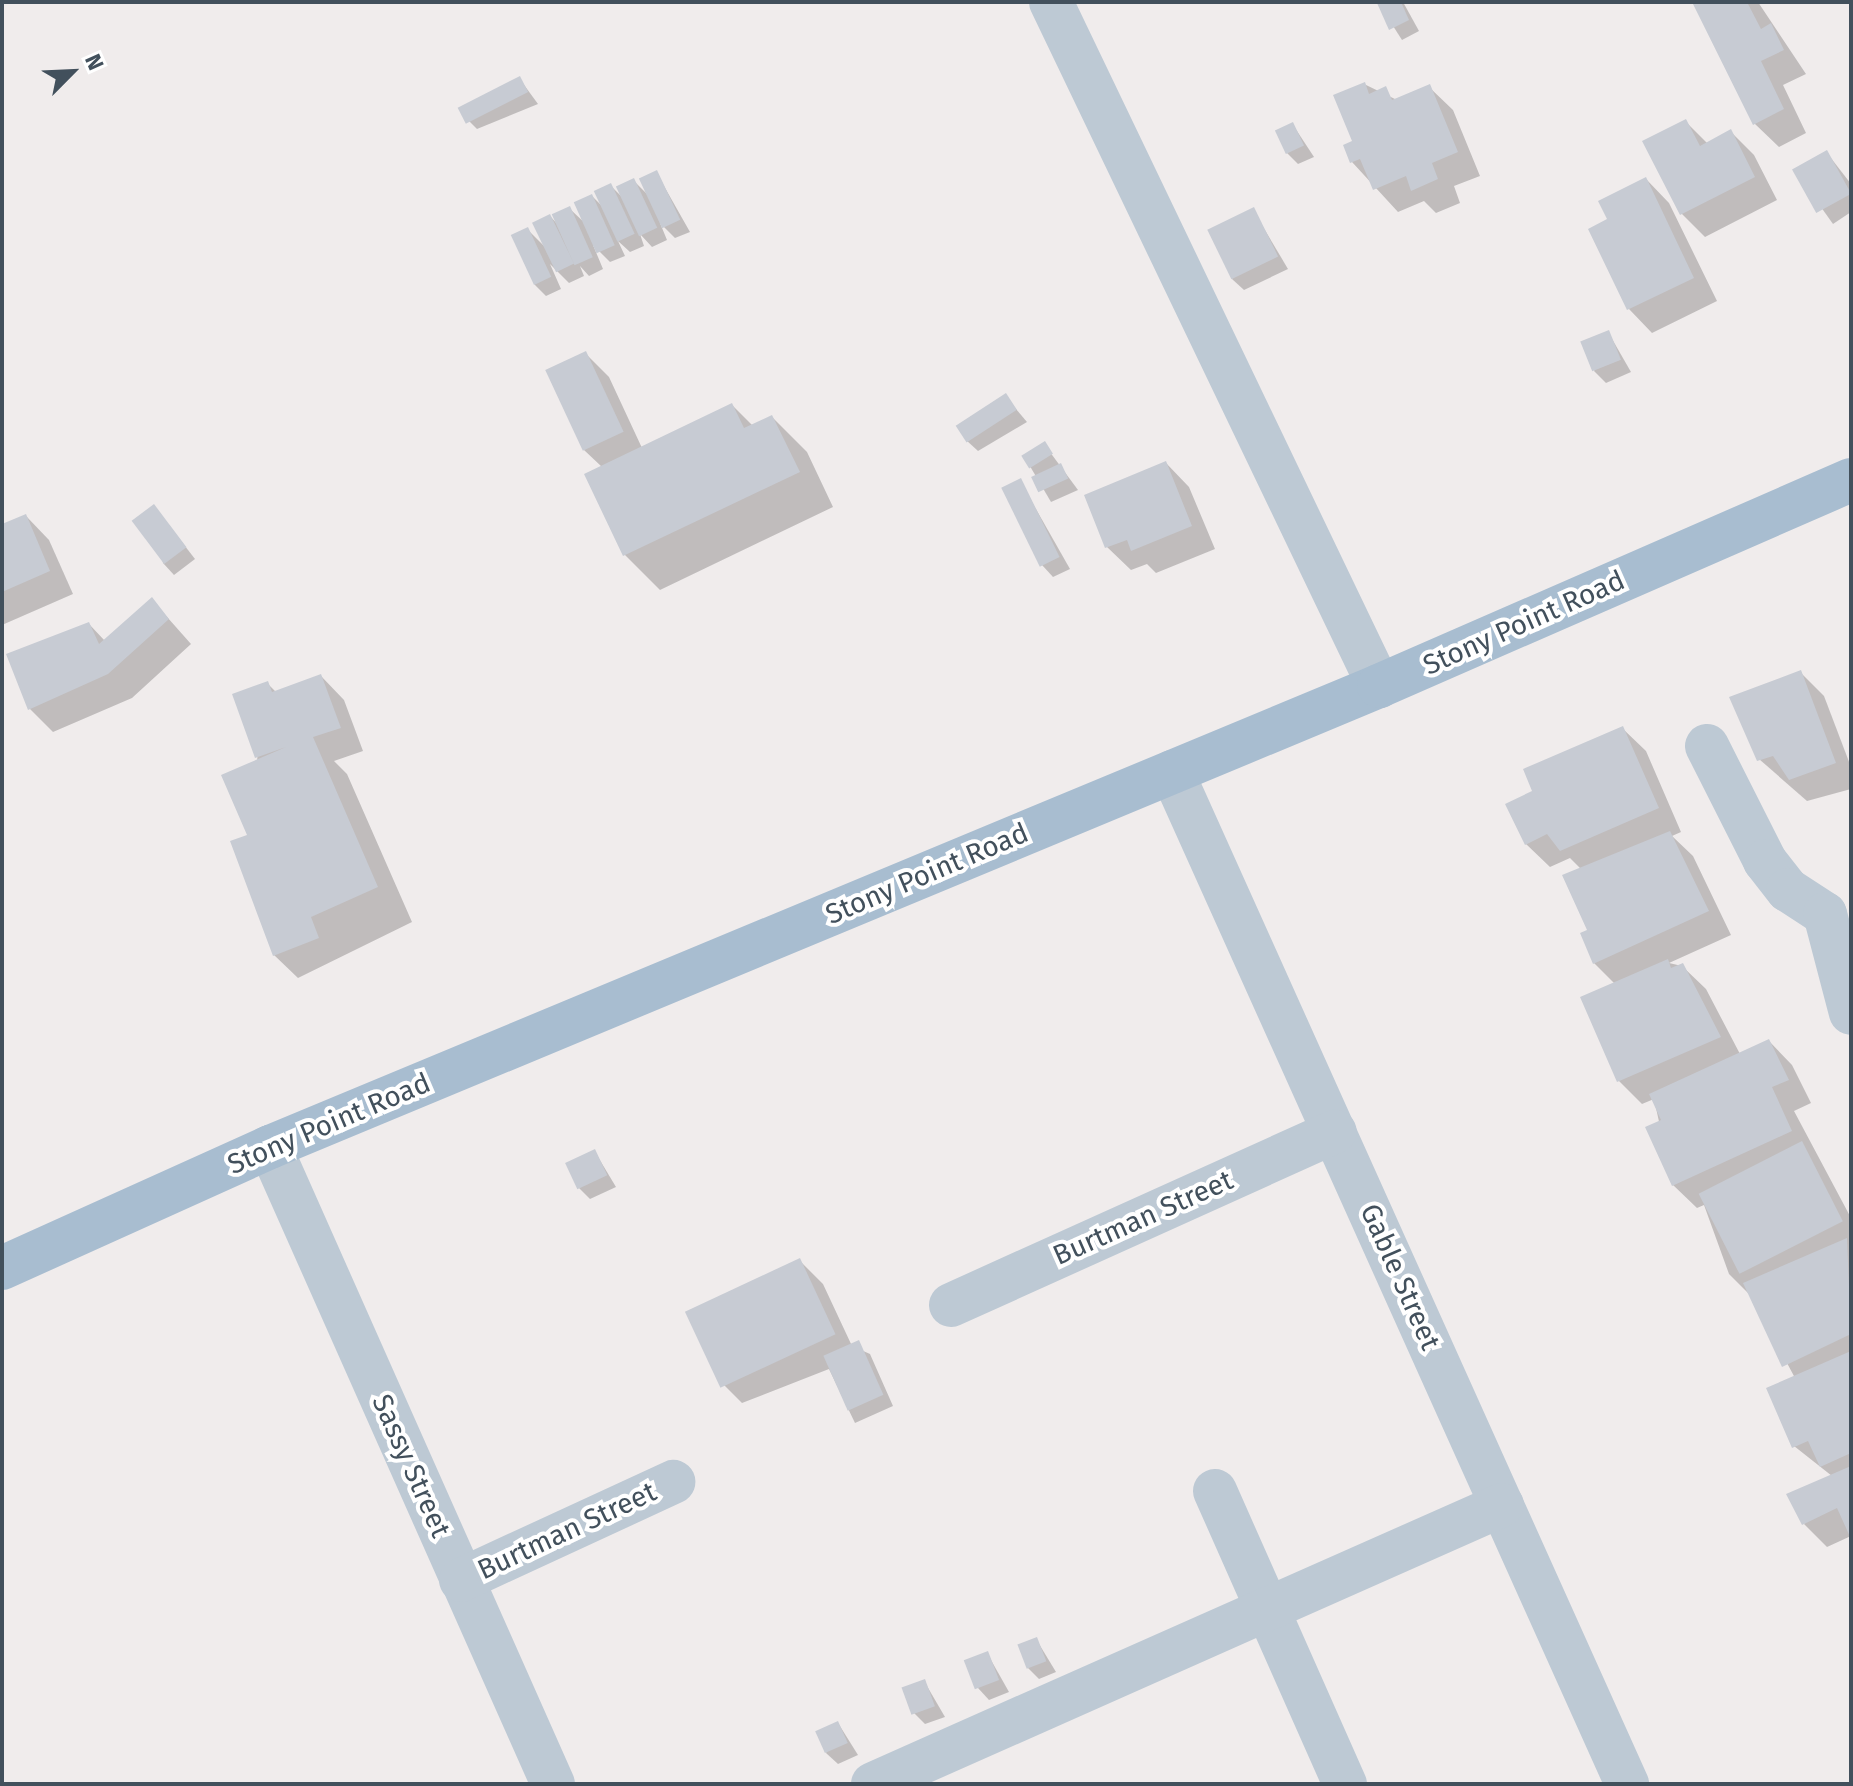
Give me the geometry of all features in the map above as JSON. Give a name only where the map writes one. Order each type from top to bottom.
[{"type":"main road","name":"Stony Point Road","points":[[2,1268],[270,1147],[1379,686],[1851,480]]},
{"type":"street","points":[[1051,2],[1379,686]]},
{"type":"street","points":[[1707,746],[1765,861],[1788,890],[1838,908],[1851,1013]]},
{"type":"street","name":"Gable Street","points":[[1172,772],[1627,1784]]},
{"type":"street","name":"Burtman Street","points":[[951,1305],[1335,1132]]},
{"type":"street","name":"Sassy Street","points":[[270,1147],[553,1784]]},
{"type":"street","name":"Burtman Street","points":[[461,1580],[673,1482]]},
{"type":"street","points":[[1215,1491],[1345,1784]]},
{"type":"street","points":[[873,1784],[1502,1505]]},
{"type":"building","points":[[1401,2],[1409,20],[1389,30],[1377,3]]},
{"type":"building","points":[[1692,2],[1747,2],[1761,29],[1771,23],[1784,50],[1761,61],[1784,109],[1753,125]]},
{"type":"building","points":[[520,76],[528,92],[466,124],[458,108]]},
{"type":"building","points":[[1365,82],[1369,94],[1386,86],[1392,100],[1430,84],[1458,152],[1432,163],[1438,179],[1411,191],[1406,176],[1373,190],[1360,159],[1350,163],[1343,145],[1352,141],[1333,95]]},
{"type":"building","points":[[1686,119],[1700,146],[1731,129],[1755,177],[1680,215],[1642,141]]},
{"type":"building","points":[[1293,122],[1304,146],[1286,154],[1275,130]]},
{"type":"building","points":[[1827,150],[1851,194],[1816,213],[1792,169]]},
{"type":"building","points":[[657,170],[680,220],[662,228],[639,178]]},
{"type":"building","points":[[1646,177],[1694,278],[1627,310],[1588,229],[1607,219],[1598,201]]},
{"type":"building","points":[[634,178],[657,228],[639,236],[616,186]]},
{"type":"building","points":[[611,183],[635,234],[617,242],[594,191]]},
{"type":"building","points":[[592,194],[615,245],[597,253],[574,202]]},
{"type":"building","points":[[570,206],[593,257],[575,265],[552,214]]},
{"type":"building","points":[[1254,207],[1278,256],[1231,279],[1207,230]]},
{"type":"building","points":[[550,214],[574,263],[556,272],[532,223]]},
{"type":"building","points":[[528,227],[551,277],[534,285],[511,235]]},
{"type":"building","points":[[1609,330],[1621,360],[1592,371],[1580,342]]},
{"type":"building","points":[[586,351],[624,432],[583,451],[545,370]]},
{"type":"building","points":[[1006,393],[1017,410],[967,442],[956,426]]},
{"type":"building","points":[[732,403],[744,428],[772,415],[800,472],[623,556],[584,474]]},
{"type":"building","points":[[1045,441],[1053,454],[1029,469],[1021,456]]},
{"type":"building","points":[[1166,461],[1192,526],[1131,551],[1127,540],[1105,548],[1084,495]]},
{"type":"building","points":[[1061,463],[1068,478],[1038,492],[1031,477]]},
{"type":"building","points":[[1021,478],[1060,557],[1040,567],[1001,488]]},
{"type":"building","points":[[154,504],[186,547],[164,564],[132,521]]},
{"type":"building","points":[[26,514],[50,571],[2,592],[2,524]]},
{"type":"building","points":[[152,597],[169,619],[108,674],[28,710],[6,654],[89,622],[99,644]]},
{"type":"building","points":[[1801,670],[1836,763],[1789,780],[1773,756],[1757,761],[1729,697]]},
{"type":"building","points":[[321,674],[341,728],[313,737],[378,887],[311,917],[319,938],[273,956],[230,841],[247,835],[221,775],[286,747],[255,758],[232,694],[268,681],[272,692]]},
{"type":"building","points":[[1623,726],[1659,808],[1560,851],[1547,834],[1525,845],[1505,804],[1532,791],[1523,769]]},
{"type":"building","points":[[1670,831],[1709,911],[1593,964],[1580,933],[1587,930],[1562,875]]},
{"type":"building","points":[[1668,959],[1671,968],[1683,963],[1721,1037],[1617,1082],[1580,997]]},
{"type":"building","points":[[1769,1039],[1789,1080],[1772,1087],[1792,1131],[1672,1186],[1645,1127],[1661,1120],[1649,1094]]},
{"type":"building","points":[[1802,1141],[1843,1221],[1740,1274],[1699,1194]]},
{"type":"building","points":[[595,1149],[607,1175],[577,1189],[565,1163]]},
{"type":"building","points":[[1847,1238],[1851,1334],[1782,1367],[1743,1283]]},
{"type":"building","points":[[800,1258],[835,1334],[720,1388],[685,1312]]},
{"type":"building","points":[[859,1340],[883,1395],[848,1411],[823,1356]]},
{"type":"building","points":[[1851,1351],[1851,1453],[1820,1467],[1808,1441],[1792,1448],[1766,1388]]},
{"type":"building","points":[[1851,1466],[1851,1539],[1837,1508],[1802,1525],[1786,1494]]},
{"type":"building","points":[[1037,1637],[1046,1661],[1027,1669],[1017,1645]]},
{"type":"building","points":[[988,1651],[999,1680],[975,1689],[964,1660]]},
{"type":"building","points":[[925,1679],[935,1706],[911,1715],[902,1688]]},
{"type":"building","points":[[838,1721],[848,1743],[825,1753],[815,1731]]}]
